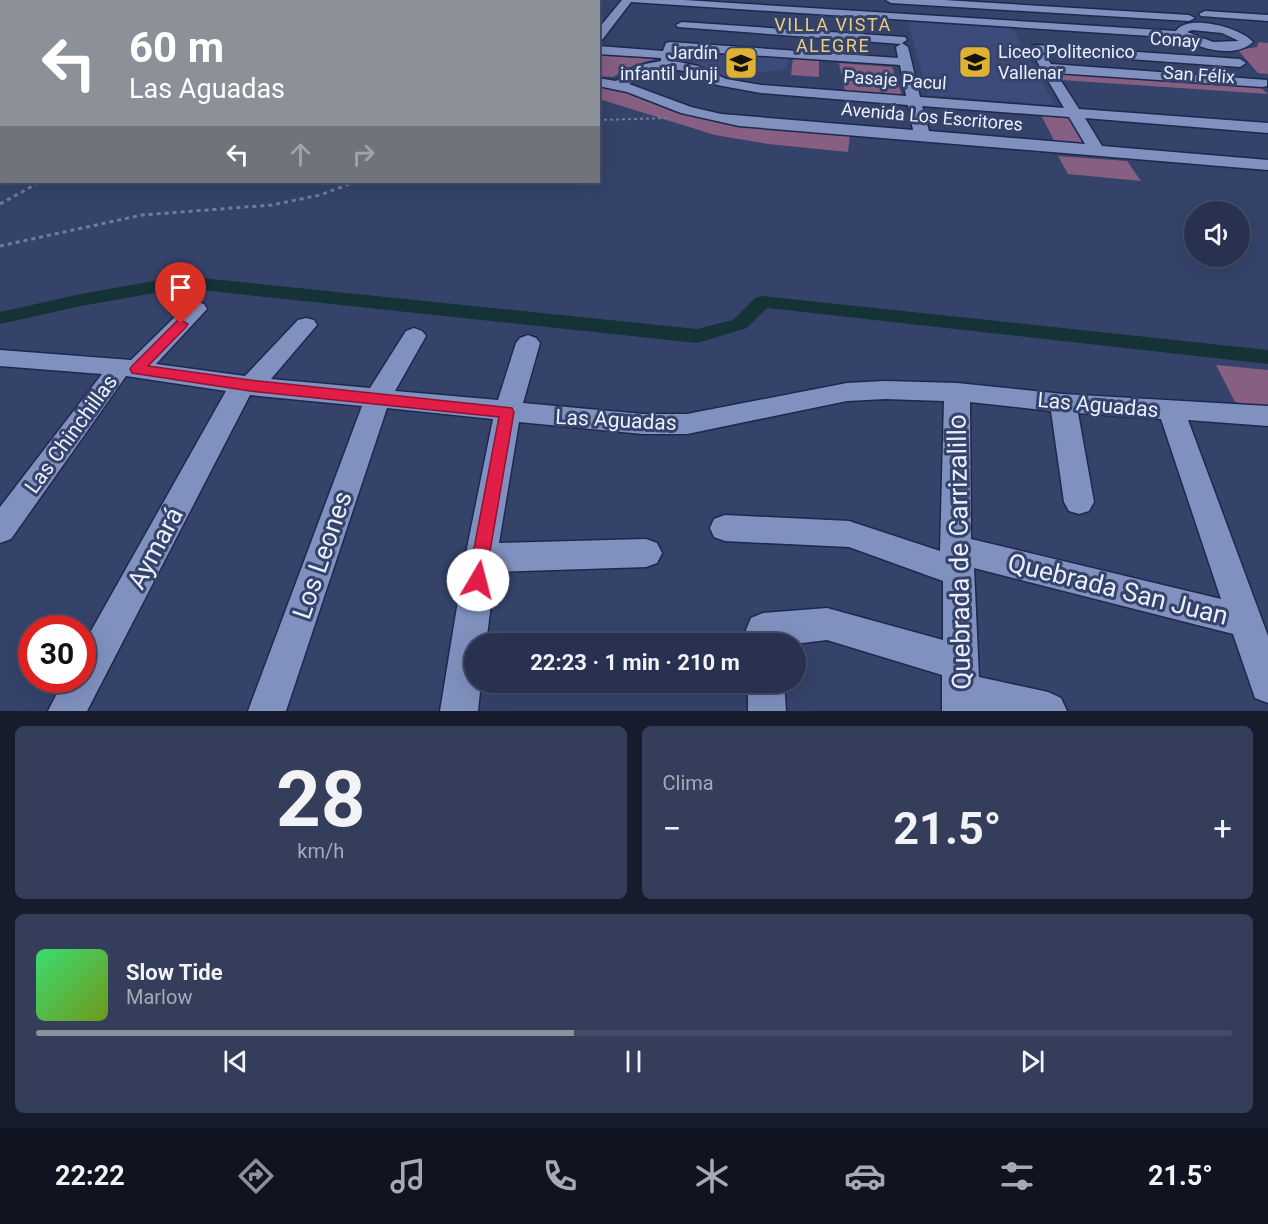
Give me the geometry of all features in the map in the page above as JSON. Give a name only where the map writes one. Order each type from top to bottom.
[{"type":"street","points":[[600,33],[627,0]]},
{"type":"street","points":[[634,0],[1183,35],[1204,43],[1222,46],[1245,44],[1247,42],[1243,38]]},
{"type":"street","points":[[922,136],[893,0],[1268,18]]},
{"type":"street","points":[[621,84],[668,55],[691,3]]},
{"type":"street","points":[[1183,13],[1200,27]]},
{"type":"street","points":[[831,35],[833,14]]},
{"type":"street","points":[[682,25],[901,39]]},
{"type":"street","points":[[1022,26],[1098,152]]},
{"type":"street","points":[[1183,35],[1181,33],[1183,29],[1200,27],[1224,31],[1243,38],[1260,38]]},
{"type":"street","points":[[1127,32],[1153,56]]},
{"type":"street","points":[[1222,46],[1265,85]]},
{"type":"street","name":"Conay","points":[[1036,49],[1240,63]]},
{"type":"street","points":[[600,50],[668,55],[826,57],[906,62]]},
{"type":"street","name":"Pasaje Pacul","points":[[668,55],[722,82],[761,89],[1268,128]]},
{"type":"street","points":[[826,57],[830,95],[829,127]]},
{"type":"street","points":[[1047,68],[1265,85]]},
{"type":"street","name":"Avenida Los Escritores","points":[[600,82],[621,84],[688,110],[773,125],[829,127],[1268,165]]},
{"type":"street","name":"San Félix","points":[[1056,83],[1174,91]]},
{"type":"street","points":[[1038,110],[1057,148]]},
{"type":"street","name":"Las Chinchillas","points":[[0,531],[129,368],[196,309]]},
{"type":"street","name":"Aymará","points":[[67,711],[247,385],[306,325]]},
{"type":"street","name":"Los Leones","points":[[267,711],[377,399],[414,336]]},
{"type":"street","points":[[459,711],[481,558],[507,412],[528,343]]},
{"type":"street","name":"Las Aguadas","points":[[0,358],[129,368],[247,385],[643,424],[687,424],[847,392],[885,390],[957,392],[1063,403],[1268,416]]},
{"type":"street","name":"Quebrada de Carrizalillo","points":[[957,392],[957,561],[961,688]]},
{"type":"street","points":[[1063,403],[1079,502]]},
{"type":"street","points":[[1172,411],[1268,685]]},
{"type":"street","name":"Quebrada San Juan","points":[[725,528],[849,534],[957,561],[1246,621]]},
{"type":"street","points":[[481,558],[646,554]]},
{"type":"street","points":[[763,633],[763,630],[827,624],[961,688],[1048,711]]},
{"type":"street","points":[[766,693],[767,711]]},
{"type":"path","points":[[600,120],[631,118],[665,120],[688,110]]},
{"type":"path","points":[[0,204],[37,183]]},
{"type":"path","points":[[0,246],[142,215],[272,205],[320,195],[350,183]]},
{"type":"shaded area","name":"Liceo Politecnico Vallenar","points":[[908,22],[1012,28],[1055,105],[928,95]]},
{"type":"shaded area","points":[[1259,42],[1268,43],[1268,74],[1258,73],[1238,50],[1257,47]]},
{"type":"shaded area","name":"Jardín infantil Junji","points":[[685,49],[789,56],[786,69],[726,76],[701,67],[691,60]]},
{"type":"shaded area","points":[[600,55],[655,59],[634,65],[613,77],[600,76]]},
{"type":"shaded area","points":[[793,58],[819,60],[819,77],[791,75]]},
{"type":"shaded area","points":[[839,63],[892,67],[902,95],[845,91]]},
{"type":"shaded area","points":[[1057,72],[1258,85],[1268,94],[1062,80]]},
{"type":"shaded area","points":[[600,85],[730,125],[850,133],[848,152],[768,144],[715,135],[600,99]]},
{"type":"shaded area","points":[[1039,111],[1074,114],[1097,151],[1058,148]]},
{"type":"shaded area","points":[[1058,156],[1127,161],[1141,181],[1068,174]]},
{"type":"shaded area","points":[[1216,365],[1268,370],[1268,408],[1235,402]]},
{"type":"waterway","points":[[0,318],[81,300],[182,282],[697,336],[740,324],[762,302],[1268,357]]},
{"type":"place","name":"Liceo Politecnico Vallenar","points":[[975,62]]},
{"type":"place","name":"Jardín infantil Junji","points":[[741,63]]},
{"type":"district","name":"VILLA VISTA ALEGRE","points":[[833,36]]},
{"type":"route","points":[[181,324],[137,369],[250,386],[507,412],[478,580]]}]
